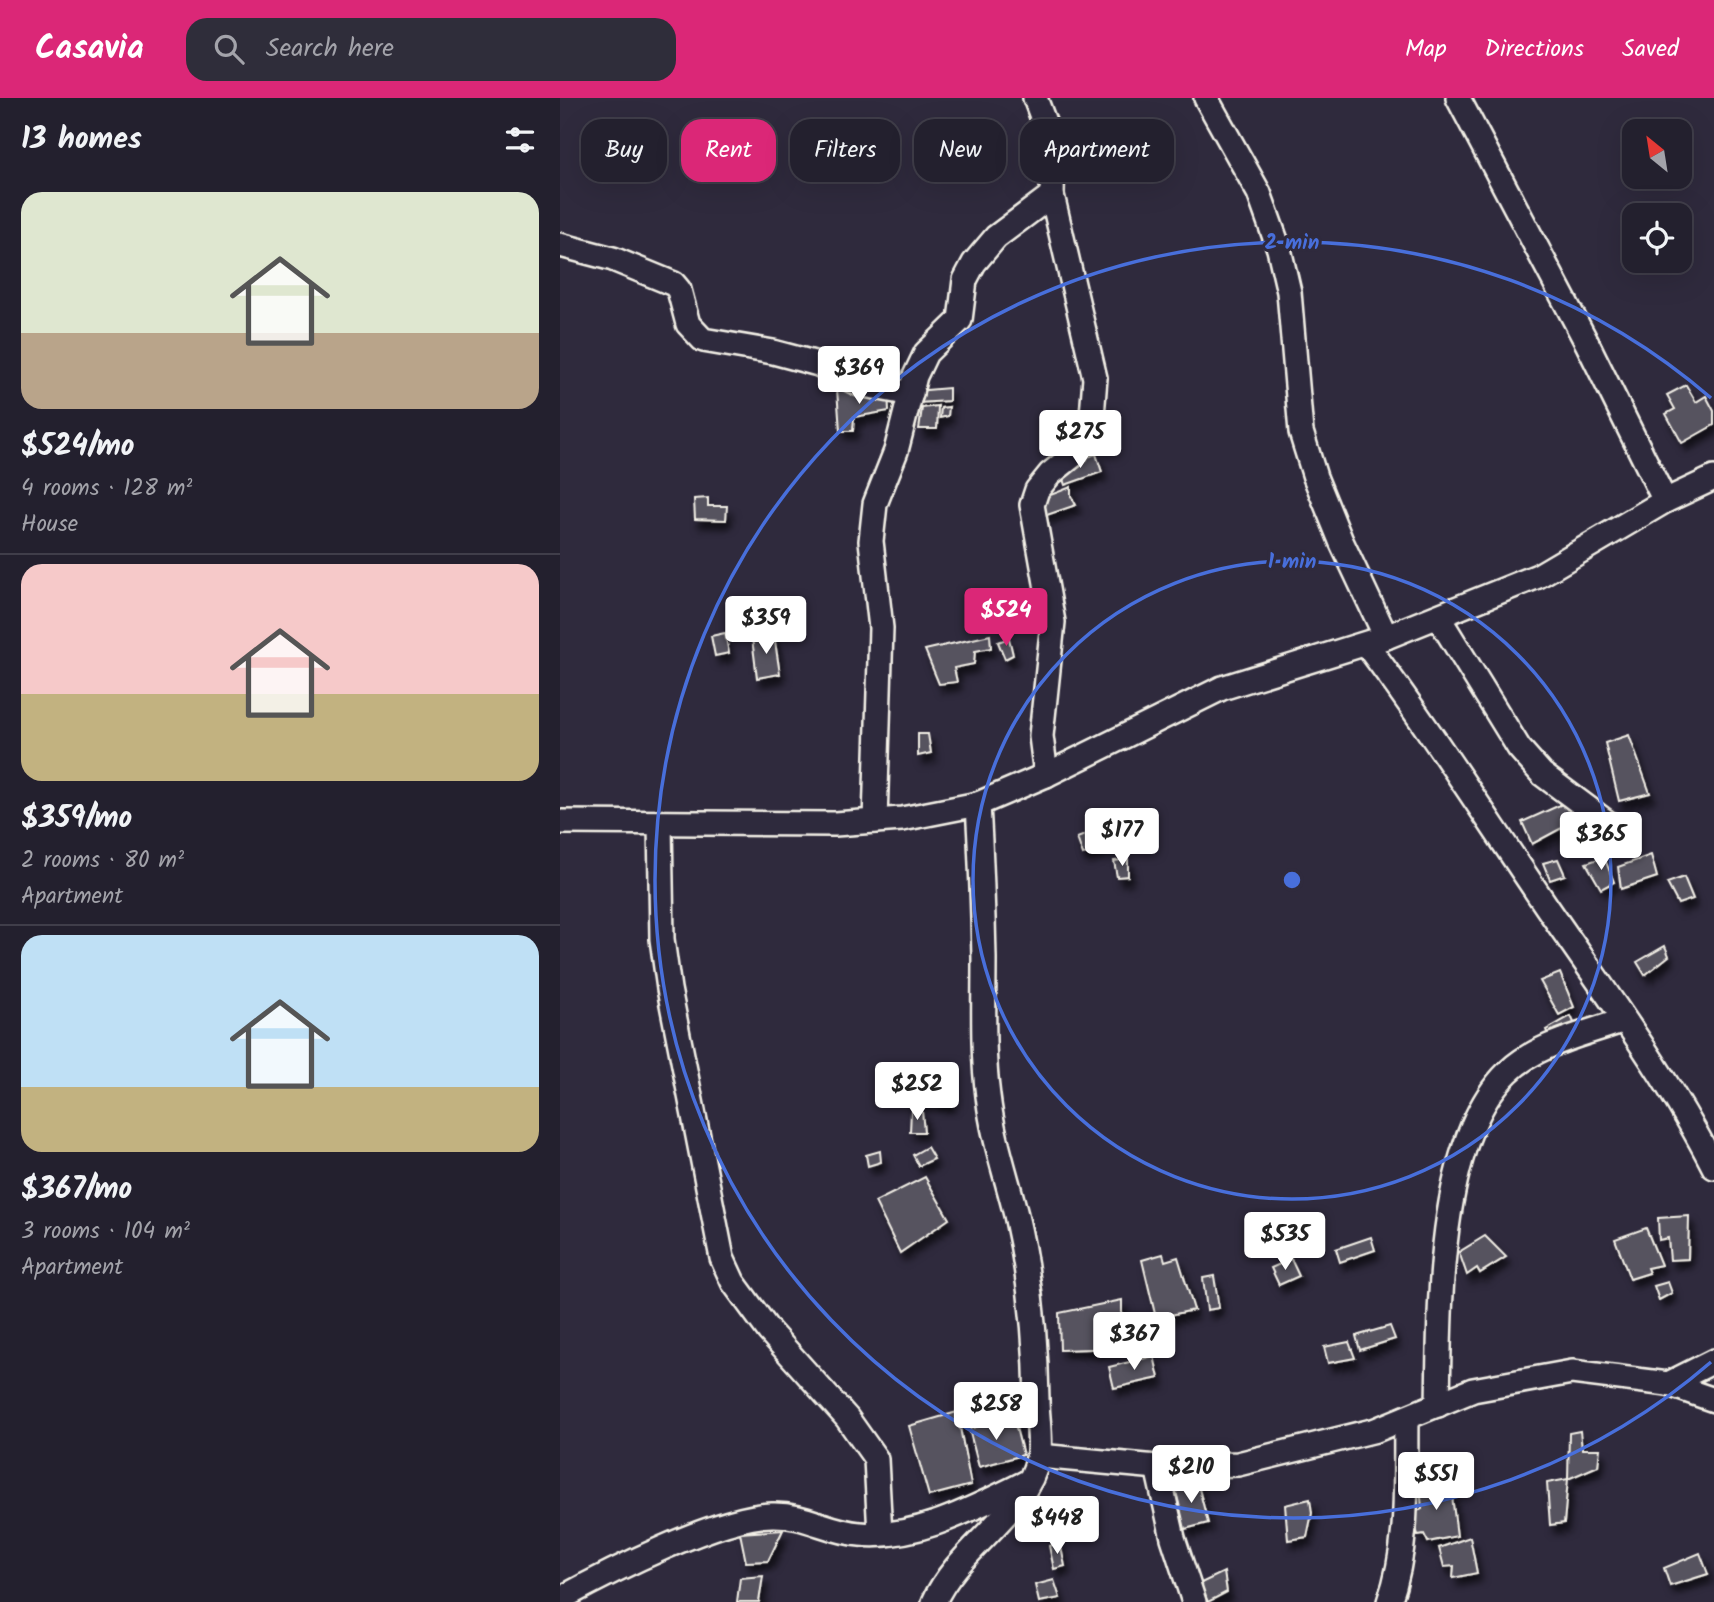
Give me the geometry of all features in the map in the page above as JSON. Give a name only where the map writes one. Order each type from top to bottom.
[{"type":"street","points":[[1035,98],[1053,146],[1052,195],[1095,378],[1092,416],[1086,435],[1075,453],[1050,474],[1037,490],[1032,505],[1053,622],[1041,736],[1046,775]]},
{"type":"street","points":[[1206,98],[1259,194],[1279,249],[1289,292],[1301,432],[1376,640],[1418,713],[1693,1126],[1714,1167]]},
{"type":"street","points":[[1458,98],[1588,345],[1665,500]]},
{"type":"street","points":[[876,821],[881,628],[871,541],[875,504],[896,451],[911,394],[926,353],[960,320],[965,280],[974,263],[996,237],[1052,195]]},
{"type":"street","points":[[560,245],[612,259],[674,284],[679,290],[688,324],[702,340],[773,352],[818,365],[859,384],[911,394]]},
{"type":"street","points":[[560,822],[835,824],[876,821],[978,804],[1046,775],[1222,688],[1439,618],[1538,576],[1665,500],[1714,478]]},
{"type":"street","points":[[1439,618],[1519,748],[1542,774],[1609,824]]},
{"type":"street","points":[[934,1602],[941,1585],[964,1554],[1002,1518],[1031,1480],[1039,1456],[1036,1356],[1030,1305],[1016,1216],[993,1138],[987,1092],[983,887],[978,804]]},
{"type":"street","points":[[660,824],[661,926],[665,964],[722,1258],[733,1282],[769,1331],[847,1419],[876,1459],[880,1534]]},
{"type":"street","points":[[1438,1405],[1440,1288],[1448,1216],[1457,1173],[1480,1111],[1507,1073],[1533,1054],[1624,1020]]},
{"type":"street","points":[[1668,1384],[1712,1357]]},
{"type":"street","points":[[1039,1456],[1157,1467],[1238,1464],[1376,1430],[1473,1390],[1572,1372],[1668,1384],[1714,1400]]},
{"type":"street","points":[[1389,1602],[1396,1584],[1404,1529],[1406,1418]]},
{"type":"street","points":[[1157,1467],[1173,1538],[1194,1602]]},
{"type":"street","points":[[560,1600],[733,1520],[772,1514],[809,1518],[860,1534],[880,1534],[913,1528],[969,1510],[1031,1480]]},
{"type":"building","points":[[1686,385],[1696,402],[1706,396],[1714,411],[1714,425],[1682,443],[1666,414],[1675,409],[1667,395]]},
{"type":"building","points":[[949,388],[949,401],[917,403],[915,391]]},
{"type":"building","points":[[837,389],[888,393],[889,411],[854,417],[853,431],[840,431]]},
{"type":"building","points":[[938,406],[937,429],[919,429],[922,408]]},
{"type":"building","points":[[949,407],[948,416],[940,418],[941,408]]},
{"type":"building","points":[[1096,454],[1102,472],[1065,485],[1059,467]]},
{"type":"building","points":[[1071,487],[1071,496],[1076,505],[1044,516],[1040,499]]},
{"type":"building","points":[[708,498],[708,506],[727,506],[726,520],[695,519],[694,499]]},
{"type":"building","points":[[725,633],[729,653],[715,656],[711,636]]},
{"type":"building","points":[[774,635],[780,674],[757,678],[752,638]]},
{"type":"building","points":[[990,635],[991,648],[975,651],[974,664],[954,668],[957,682],[939,684],[925,650]]},
{"type":"building","points":[[1009,638],[1013,655],[1005,659],[998,642]]},
{"type":"building","points":[[918,734],[928,734],[931,753],[918,756]]},
{"type":"building","points":[[1629,735],[1650,793],[1619,801],[1605,743]]},
{"type":"building","points":[[1569,801],[1575,821],[1532,844],[1522,822]]},
{"type":"building","points":[[1103,828],[1110,844],[1083,855],[1077,838]]},
{"type":"building","points":[[1651,855],[1657,877],[1621,889],[1618,867]]},
{"type":"building","points":[[1604,857],[1614,882],[1601,889],[1586,863]]},
{"type":"building","points":[[1128,859],[1128,876],[1117,877],[1114,861]]},
{"type":"building","points":[[1558,859],[1565,875],[1550,880],[1543,863]]},
{"type":"building","points":[[1684,877],[1693,899],[1678,904],[1667,883]]},
{"type":"building","points":[[1665,946],[1669,956],[1645,975],[1637,962]]},
{"type":"building","points":[[1560,973],[1574,1007],[1559,1015],[1540,981]]},
{"type":"building","points":[[1571,1016],[1576,1027],[1550,1039],[1546,1030]]},
{"type":"building","points":[[908,1080],[928,1081],[927,1101],[911,1099]]},
{"type":"building","points":[[934,1088],[949,1091],[950,1103],[933,1102]]},
{"type":"building","points":[[911,1111],[922,1111],[924,1132],[910,1132]]},
{"type":"building","points":[[927,1147],[934,1159],[919,1166],[913,1155]]},
{"type":"building","points":[[880,1151],[881,1162],[868,1166],[866,1155]]},
{"type":"building","points":[[925,1177],[949,1219],[900,1253],[875,1202]]},
{"type":"building","points":[[1689,1216],[1688,1259],[1670,1260],[1668,1238],[1659,1240],[1658,1218]]},
{"type":"building","points":[[1646,1228],[1661,1265],[1647,1268],[1649,1273],[1630,1279],[1615,1239]]},
{"type":"building","points":[[1485,1236],[1506,1257],[1480,1273],[1477,1268],[1467,1275],[1459,1252]]},
{"type":"building","points":[[1371,1237],[1375,1250],[1340,1262],[1336,1249]]},
{"type":"building","points":[[1163,1254],[1165,1261],[1178,1257],[1194,1310],[1156,1318],[1142,1260]]},
{"type":"building","points":[[1291,1259],[1299,1276],[1279,1285],[1271,1268]]},
{"type":"building","points":[[1214,1276],[1219,1308],[1207,1310],[1203,1278]]},
{"type":"building","points":[[1668,1282],[1672,1293],[1659,1300],[1654,1286]]},
{"type":"building","points":[[1122,1300],[1122,1348],[1060,1350],[1059,1313]]},
{"type":"building","points":[[1390,1326],[1395,1339],[1360,1350],[1356,1336]]},
{"type":"building","points":[[1349,1342],[1355,1358],[1328,1363],[1324,1347]]},
{"type":"building","points":[[1154,1356],[1159,1378],[1114,1388],[1109,1367]]},
{"type":"building","points":[[957,1412],[971,1485],[929,1496],[909,1426]]},
{"type":"building","points":[[1013,1416],[1023,1455],[979,1467],[969,1429]]},
{"type":"building","points":[[1580,1431],[1582,1449],[1600,1449],[1598,1466],[1568,1479],[1569,1433]]},
{"type":"building","points":[[1568,1479],[1564,1523],[1550,1525],[1547,1483]]},
{"type":"building","points":[[1450,1480],[1457,1536],[1428,1542],[1424,1534],[1418,1535],[1412,1513],[1422,1509],[1420,1485]]},
{"type":"building","points":[[1197,1481],[1208,1523],[1185,1529],[1175,1487]]},
{"type":"building","points":[[1310,1499],[1312,1513],[1307,1537],[1288,1540],[1285,1505]]},
{"type":"building","points":[[783,1530],[768,1561],[746,1562],[740,1533]]},
{"type":"building","points":[[1470,1537],[1477,1573],[1453,1578],[1454,1566],[1444,1567],[1439,1548]]},
{"type":"building","points":[[1060,1543],[1065,1566],[1054,1569],[1049,1546]]},
{"type":"building","points":[[1700,1553],[1708,1574],[1670,1586],[1664,1568]]},
{"type":"building","points":[[1224,1572],[1227,1592],[1208,1602],[1199,1584]]},
{"type":"building","points":[[763,1576],[759,1602],[737,1602],[740,1578]]},
{"type":"building","points":[[1054,1580],[1060,1598],[1039,1602],[1035,1585]]}]
